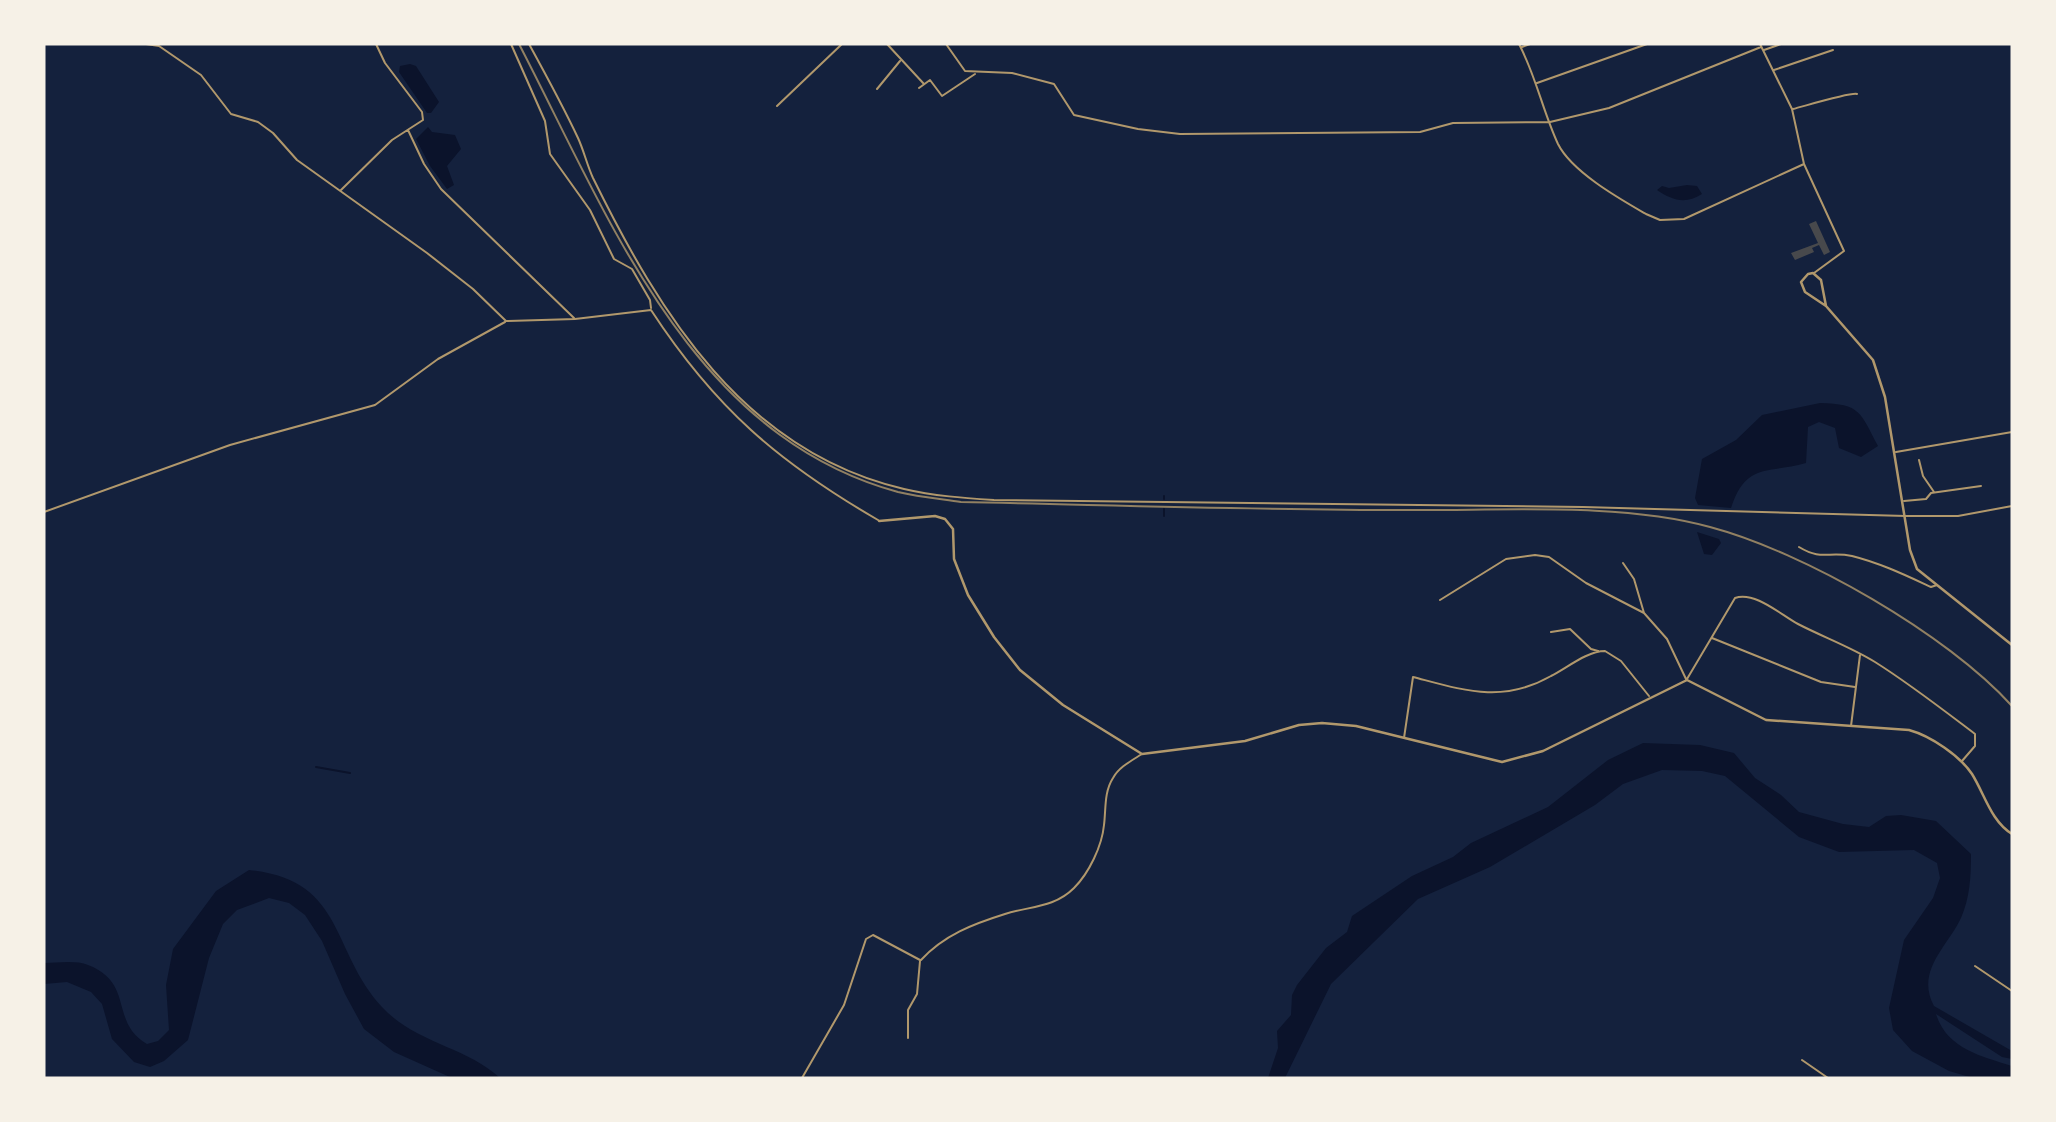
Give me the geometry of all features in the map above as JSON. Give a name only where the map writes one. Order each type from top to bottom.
[{"type":"street","points":[[102,44],[139,44]]},
{"type":"street","points":[[146,44],[159,46],[201,75],[230,114],[258,122],[273,133],[297,160],[463,282],[506,321]]},
{"type":"street","points":[[340,191],[359,170],[423,120],[422,112],[385,63],[376,44]]},
{"type":"street","points":[[511,44],[545,121],[550,154],[590,210],[614,259],[632,269],[650,300],[651,310],[679,352],[711,392],[753,434],[794,468],[879,521],[935,516],[945,519],[953,529],[954,559],[968,595],[994,638],[1020,670],[1063,705],[1142,754]]},
{"type":"street","points":[[529,44],[577,134],[591,174],[624,236],[673,321],[697,355],[740,400],[778,430],[815,453],[864,475],[913,491],[994,500],[1583,507],[1906,516],[1958,516],[2012,506]]},
{"type":"street","points":[[777,106],[842,44]]},
{"type":"street","points":[[887,44],[924,85]]},
{"type":"street","points":[[946,44],[965,71],[1012,73],[1054,84],[1074,115],[1105,123],[1180,134],[1420,132],[1453,123],[1550,122],[1609,108],[1760,45],[1792,109],[1804,164],[1844,251],[1803,277],[1802,287],[1810,297],[1826,306],[1873,360],[1885,397],[1913,561],[1917,569],[2012,645]]},
{"type":"street","points":[[1530,44],[1520,45],[1559,145],[1569,161],[1619,198],[1660,220],[1684,219],[1804,164]]},
{"type":"street","points":[[1536,83],[1647,44]]},
{"type":"street","points":[[1763,50],[1781,44]]},
{"type":"street","points":[[1773,70],[1833,50]]},
{"type":"street","points":[[877,89],[901,60]]},
{"type":"street","points":[[919,88],[930,80],[942,96],[977,72]]},
{"type":"street","points":[[1792,109],[1826,102],[1851,92],[1857,94]]},
{"type":"street","points":[[408,130],[424,164],[441,189],[575,319]]},
{"type":"street","points":[[1813,273],[1821,280],[1826,306]]},
{"type":"street","points":[[44,512],[230,445],[375,405],[438,359],[506,321],[575,319],[651,310]]},
{"type":"street","points":[[1894,452],[2012,432]]},
{"type":"street","points":[[1919,460],[1923,476],[1935,493]]},
{"type":"street","points":[[1904,502],[1926,499],[1935,493],[1982,486]]},
{"type":"street","points":[[1799,547],[1817,557],[1851,556],[1887,567],[1931,587],[1938,585]]},
{"type":"street","points":[[1440,600],[1506,559],[1535,555],[1559,562],[1586,583],[1644,613],[1667,639],[1687,680],[1760,718],[1914,731],[1962,761],[1992,812],[2012,834]]},
{"type":"street","points":[[1623,563],[1634,579],[1644,613]]},
{"type":"street","points":[[908,1038],[908,1010],[917,994],[920,960],[945,938],[963,929],[1005,914],[1039,908],[1066,895],[1085,874],[1101,841],[1107,791],[1113,778],[1121,768],[1142,754],[1245,741],[1299,725],[1322,723],[1356,726],[1502,762],[1543,751],[1687,680],[1705,653],[1710,637],[1739,596],[1776,609],[1799,624],[1860,654],[1928,697],[1975,734],[1975,746],[1962,761]]},
{"type":"street","points":[[1551,632],[1570,629],[1591,649],[1612,653],[1650,697]]},
{"type":"street","points":[[1710,637],[1821,682],[1856,687]]},
{"type":"street","points":[[1404,738],[1413,677],[1490,695],[1527,688],[1599,651]]},
{"type":"street","points":[[1852,726],[1860,654]]},
{"type":"street","points":[[802,1078],[844,1005],[866,939],[873,935],[880,936],[920,960]]},
{"type":"street","points":[[1975,966],[2012,991]]},
{"type":"street","points":[[1802,1060],[1828,1078]]},
{"type":"water","points":[[400,66],[416,66],[439,102],[431,113],[427,113],[399,72]]},
{"type":"water","points":[[428,127],[432,132],[455,135],[461,149],[447,166],[454,185],[447,189],[430,166],[416,139]]},
{"type":"water","points":[[1662,186],[1669,188],[1697,186],[1702,194],[1679,200],[1657,190]]},
{"type":"water","points":[[1820,403],[1844,405],[1858,412],[1878,446],[1861,457],[1839,448],[1835,428],[1819,422],[1808,427],[1806,463],[1751,476],[1737,493],[1731,508],[1698,505],[1695,498],[1702,459],[1736,440],[1762,415]]},
{"type":"water","points":[[1697,532],[1719,539],[1721,543],[1712,555],[1704,554]]},
{"type":"water","points":[[1643,743],[1700,745],[1734,753],[1755,778],[1781,795],[1799,812],[1843,824],[1869,827],[1886,816],[1901,815],[1936,821],[1971,854],[1971,871],[1964,910],[1931,970],[1929,993],[1934,1006],[2012,1051],[2012,1059],[2002,1057],[1936,1014],[1941,1026],[1957,1043],[1977,1054],[2012,1066],[2012,1078],[1973,1078],[1949,1071],[1912,1051],[1893,1030],[1889,1008],[1904,940],[1933,898],[1940,878],[1937,863],[1914,850],[1839,852],[1799,837],[1725,776],[1702,771],[1662,770],[1623,784],[1595,805],[1490,867],[1418,899],[1331,984],[1285,1078],[1268,1078],[1278,1048],[1277,1031],[1291,1015],[1292,995],[1297,985],[1326,948],[1347,932],[1352,916],[1412,876],[1453,857],[1471,843],[1548,807],[1608,760]]},
{"type":"water","points":[[249,870],[280,876],[303,888],[320,903],[365,985],[395,1019],[425,1037],[472,1059],[500,1078],[452,1078],[394,1052],[364,1029],[322,941],[305,915],[289,903],[269,898],[237,910],[223,924],[209,958],[188,1040],[164,1061],[150,1067],[134,1062],[112,1039],[102,1004],[91,992],[67,982],[44,984],[44,963],[72,962],[88,965],[112,982],[128,1025],[135,1035],[147,1044],[158,1041],[169,1030],[166,985],[173,949],[216,891]]},
{"type":"building","points":[[1816,221],[1830,252],[1824,255],[1819,245],[1812,248],[1814,252],[1795,260],[1791,253],[1818,243],[1809,224]]},
{"type":"waterway","points":[[1164,509],[1164,516]]},
{"type":"waterway","points":[[316,767],[350,773]]},
{"type":"railway","points":[[519,44],[587,179],[664,312],[710,371],[764,422],[826,463],[898,492],[961,502],[1294,509],[1559,510],[1638,514],[1675,519],[1710,527],[1788,555],[1872,599],[1951,651],[2012,706]]}]
